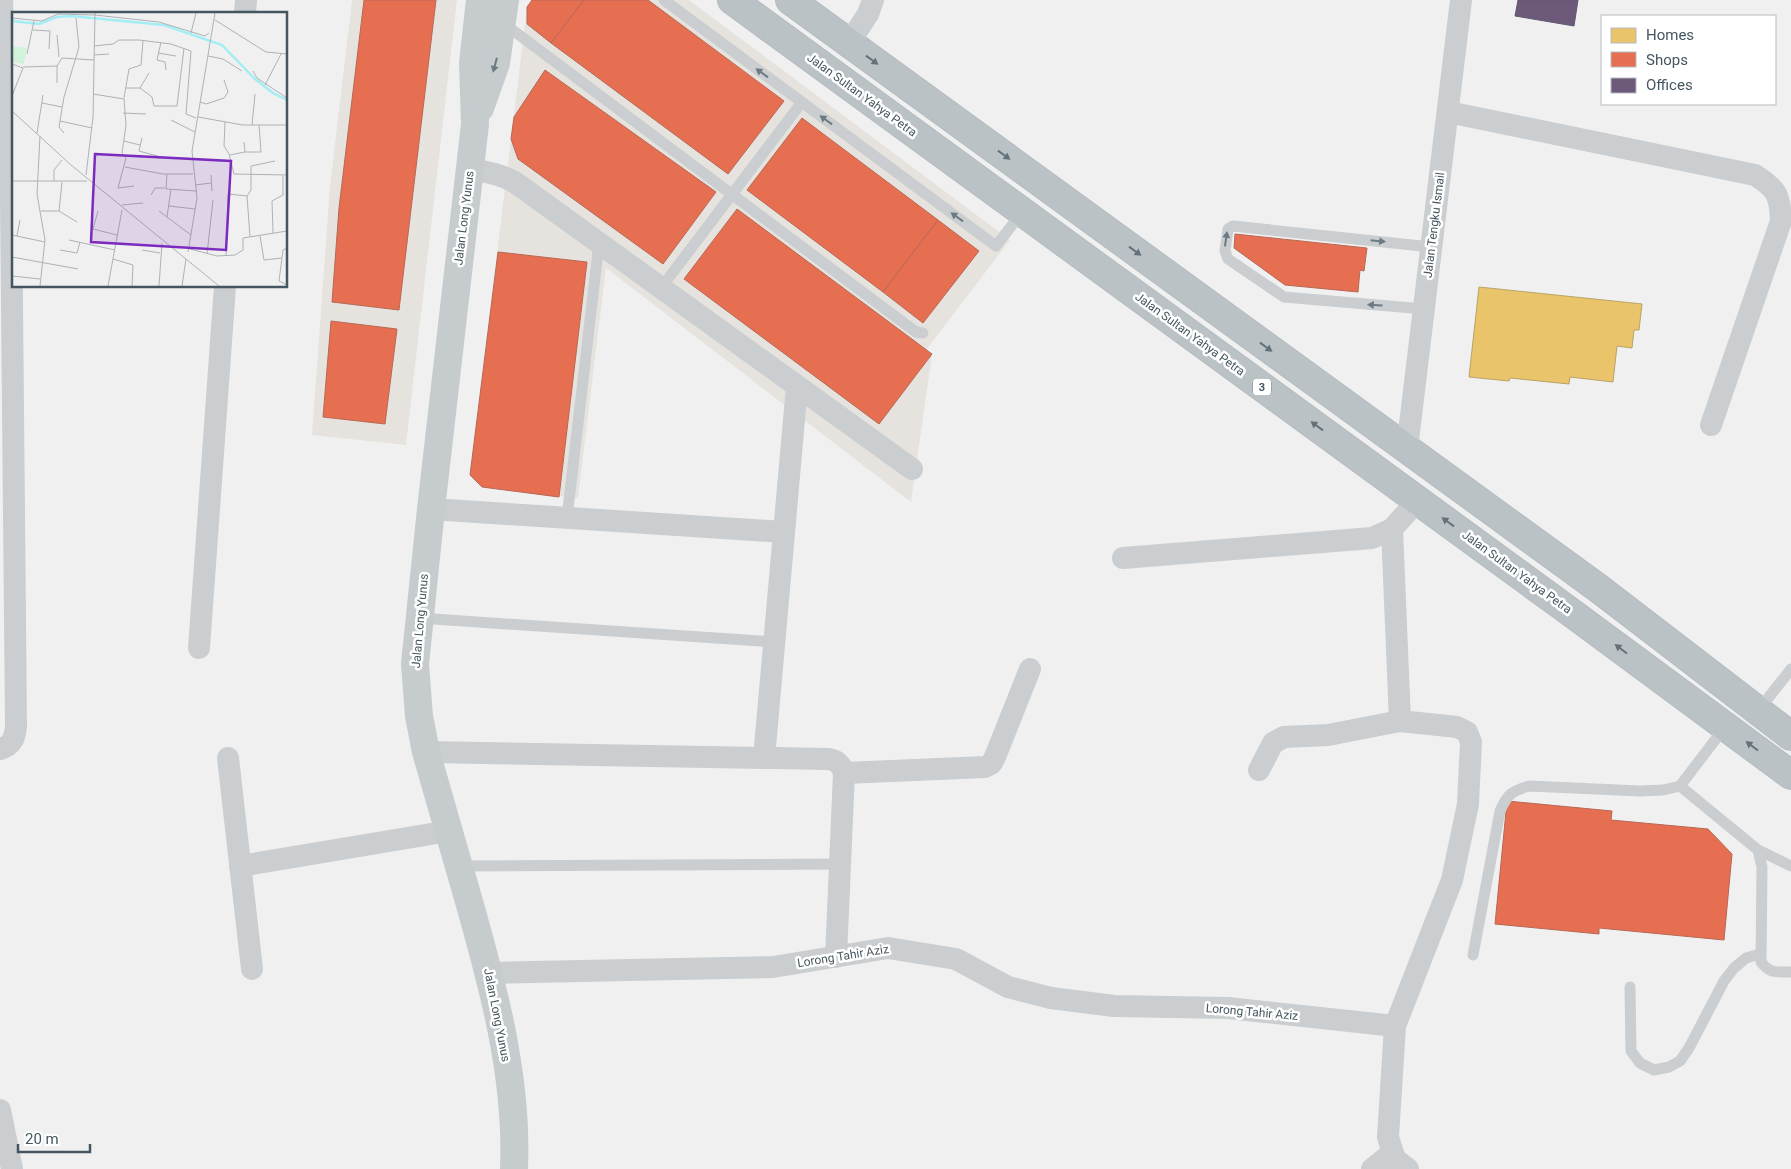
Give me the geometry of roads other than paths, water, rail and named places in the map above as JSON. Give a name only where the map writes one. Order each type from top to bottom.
[{"type":"highway","name":"Jalan Sultan Yahya Petra","points":[[732,0],[1418,500],[1791,775]]},
{"type":"highway","points":[[796,2],[849,43],[1598,588],[1791,736]]},
{"type":"main road","name":"Jalan Long Yunus","points":[[480,0],[473,63],[475,124],[415,664],[419,716],[426,752],[490,974],[512,1099],[515,1150],[514,1169]]},
{"type":"main road","name":"Jalan Long Yunus","points":[[475,124],[496,63],[503,11]]},
{"type":"street","points":[[0,749],[10,744],[16,733],[8,584],[6,197],[2,0]]},
{"type":"street","points":[[849,43],[868,14],[873,0]]},
{"type":"street","name":"Jalan Tengku Ismail","points":[[1407,449],[1461,0]]},
{"type":"street","points":[[1448,112],[1755,175],[1771,185],[1780,202],[1781,221],[1711,425]]},
{"type":"street","points":[[470,169],[492,172],[511,179],[912,469]]},
{"type":"street","points":[[199,648],[225,288]]},
{"type":"street","points":[[764,758],[797,386]]},
{"type":"street","points":[[1123,558],[1372,538],[1392,529],[1418,500]]},
{"type":"street","points":[[431,509],[784,532]]},
{"type":"street","points":[[1392,529],[1400,721]]},
{"type":"street","points":[[844,773],[985,768],[991,764],[995,757],[1030,669]]},
{"type":"street","points":[[1259,770],[1273,743],[1284,737],[1328,735],[1400,721],[1457,727],[1467,732],[1471,742],[1468,804],[1452,880],[1395,1026],[1388,1137],[1392,1153],[1399,1163],[1408,1169]]},
{"type":"street","points":[[426,752],[832,760],[841,765],[844,773],[836,956]]},
{"type":"street","points":[[228,758],[252,969]]},
{"type":"street","points":[[240,866],[449,831]]},
{"type":"street","name":"Lorong Tahir Aziz","points":[[490,974],[773,967],[882,948],[895,948],[956,959],[1008,987],[1051,998],[1114,1006],[1228,1008],[1395,1026]]},
{"type":"street","points":[[0,1110],[12,1169]]},
{"type":"street","points":[[1372,1169],[1392,1153]]},
{"type":"lane","points":[[664,0],[996,246],[1022,212]]},
{"type":"lane","points":[[503,11],[732,194],[916,332],[923,333]]},
{"type":"lane","points":[[661,288],[802,102]]},
{"type":"lane","points":[[1424,309],[1284,298],[1228,258],[1225,251],[1228,229],[1234,226],[1431,247]]},
{"type":"lane","points":[[567,518],[599,243]]},
{"type":"lane","points":[[420,618],[774,642]]},
{"type":"lane","points":[[1758,711],[1791,669]]},
{"type":"lane","points":[[1473,955],[1500,811],[1506,798],[1515,790],[1529,786],[1640,791],[1663,790],[1680,786],[1725,727]]},
{"type":"lane","points":[[1680,786],[1758,850],[1791,866]]},
{"type":"lane","points":[[1758,850],[1762,867],[1761,962],[1766,969],[1772,972],[1791,972]]},
{"type":"lane","points":[[459,866],[840,864]]},
{"type":"lane","points":[[1630,987],[1632,1051],[1640,1063],[1654,1070],[1670,1067],[1680,1060],[1689,1048],[1724,981],[1734,968],[1746,958],[1760,954]]}]
